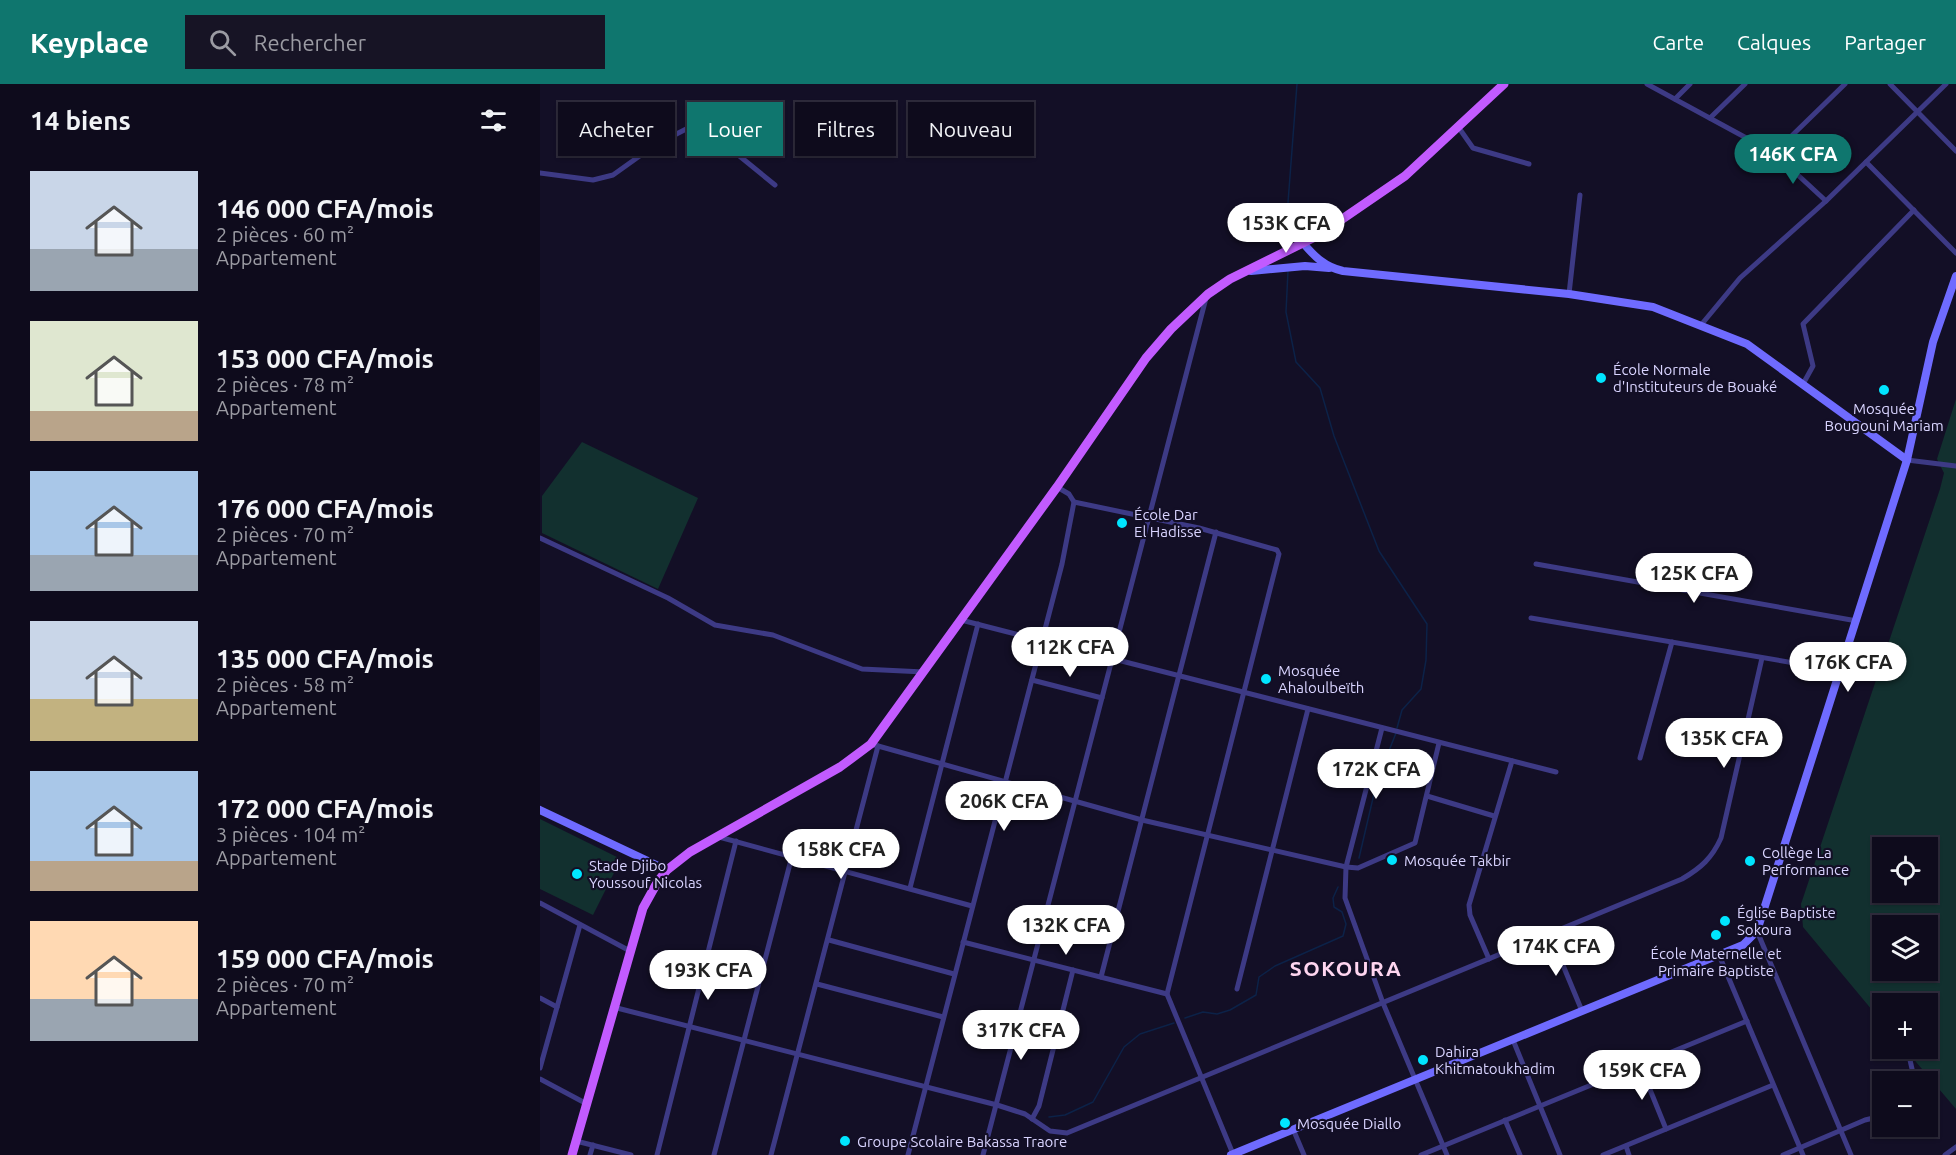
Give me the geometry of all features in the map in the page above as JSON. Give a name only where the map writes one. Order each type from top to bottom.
[{"type":"main road","points":[[572,1155],[643,908],[667,870],[715,836],[840,767],[874,745],[1152,351],[1208,294],[1242,272],[1303,243],[1348,217],[1405,176],[1504,84]]},
{"type":"street","points":[[1647,84],[1774,153],[1826,201]]},
{"type":"street","points":[[1675,99],[1690,84]]},
{"type":"street","points":[[1710,118],[1744,84]]},
{"type":"street","points":[[1774,153],[1845,84]]},
{"type":"street","points":[[1890,84],[1956,151]]},
{"type":"street","points":[[1701,325],[1740,278],[1826,201],[1946,84]]},
{"type":"street","points":[[540,173],[592,180],[613,175],[655,145],[694,125],[705,128],[775,186]]},
{"type":"street","points":[[1459,128],[1473,148],[1529,164]]},
{"type":"street","points":[[1866,162],[1956,253]]},
{"type":"street","points":[[1569,294],[1580,195]]},
{"type":"street","points":[[1803,384],[1813,366],[1803,324],[1914,210]]},
{"type":"street","points":[[1303,243],[1330,268]]},
{"type":"street","points":[[1242,272],[1276,267],[1330,268],[1569,294],[1653,307],[1747,344],[1907,460],[1956,466]]},
{"type":"street","points":[[1074,502],[1216,532],[1277,550],[1279,554],[1167,994],[1232,1155],[1743,945],[1757,931],[1907,460],[1933,342],[1956,276]]},
{"type":"street","points":[[983,1155],[1208,294]]},
{"type":"street","points":[[908,1155],[1062,564],[1074,502],[1069,494],[1058,487]]},
{"type":"street","points":[[1101,978],[1216,532]]},
{"type":"street","points":[[540,538],[668,598],[715,625],[773,635],[862,669],[924,672]]},
{"type":"street","points":[[1536,564],[1857,621]]},
{"type":"street","points":[[1531,618],[1841,671]]},
{"type":"street","points":[[962,620],[1556,772]]},
{"type":"street","points":[[910,888],[978,624]]},
{"type":"street","points":[[1640,758],[1672,642]]},
{"type":"street","points":[[613,1007],[997,1105],[1032,1119],[1050,1131],[1067,1132],[1550,934],[1682,879],[1700,869],[1714,855],[1721,838],[1762,658]]},
{"type":"street","points":[[1032,680],[1102,698]]},
{"type":"street","points":[[1237,989],[1308,709]]},
{"type":"street","points":[[1383,728],[1346,867],[1345,898],[1383,1003],[1447,1155]]},
{"type":"street","points":[[771,1155],[829,940],[874,745],[1207,837],[1358,868],[1415,843],[1439,743]]},
{"type":"street","points":[[1489,959],[1470,915],[1469,905],[1512,761]]},
{"type":"street","points":[[1427,796],[1494,816]]},
{"type":"street","points":[[540,810],[667,870]]},
{"type":"street","points":[[715,836],[972,906]]},
{"type":"street","points":[[657,1155],[736,841]]},
{"type":"street","points":[[714,1155],[792,856]]},
{"type":"street","points":[[540,903],[630,951]]},
{"type":"street","points":[[540,1068],[580,925]]},
{"type":"street","points":[[1757,931],[1851,1155]]},
{"type":"street","points":[[1550,934],[1582,1011]]},
{"type":"street","points":[[829,940],[954,974]]},
{"type":"street","points":[[963,942],[1167,994]]},
{"type":"street","points":[[1719,955],[1803,1155]]},
{"type":"street","points":[[1032,1119],[1039,1106],[1073,970]]},
{"type":"street","points":[[817,984],[943,1017]]},
{"type":"street","points":[[540,998],[557,1007]]},
{"type":"street","points":[[1421,1155],[1747,1021]]},
{"type":"street","points":[[1513,1040],[1560,1155]]},
{"type":"street","points":[[1640,1065],[1666,1129]]},
{"type":"street","points":[[540,1079],[587,1104]]},
{"type":"street","points":[[1603,1155],[1773,1085]]},
{"type":"street","points":[[1505,1120],[1520,1155]]},
{"type":"street","points":[[1784,1155],[1872,1120]]},
{"type":"street","points":[[1293,1129],[1304,1155]]},
{"type":"street","points":[[576,1141],[631,1155]]},
{"type":"street","points":[[590,1155],[593,1145]]},
{"type":"street","points":[[1626,1146],[1629,1155]]},
{"type":"street","points":[[1945,1155],[1956,1147]]},
{"type":"green space","points":[[1956,399],[1956,1109],[1938,1088],[1938,1071],[1924,1071],[1914,1059],[1938,1059],[1938,993],[1872,993],[1872,1010],[1803,927],[1801,904],[1944,473],[1937,459]]},
{"type":"green space","points":[[582,442],[698,498],[658,589],[542,533],[542,496]]},
{"type":"green space","name":"Stade Djibo Youssouf Nicolas","points":[[540,819],[621,859],[593,915],[540,889]]},
{"type":"waterway","points":[[1285,242],[1297,84]]},
{"type":"waterway","points":[[1288,271],[1286,312],[1296,362],[1320,388],[1334,436],[1379,551],[1427,624],[1426,660],[1421,689],[1402,710],[1397,728]]},
{"type":"waterway","points":[[1359,858],[1377,781],[1396,733]]},
{"type":"waterway","points":[[1185,1018],[1203,1012],[1217,1014],[1230,1010],[1256,995],[1259,977],[1275,966],[1343,936],[1346,924],[1342,912],[1334,907],[1333,898],[1338,887]]},
{"type":"waterway","points":[[1049,1117],[1065,1115],[1093,1102],[1124,1047],[1140,1034],[1174,1023]]},
{"type":"place","name":"École Normale d'Instituteurs de Bouaké","points":[[1601,378]]},
{"type":"place","name":"Mosquée Bougouni Mariam","points":[[1884,390]]},
{"type":"place","name":"École Dar El Hadisse","points":[[1122,523]]},
{"type":"place","name":"Mosquée Ahaloulbeïth","points":[[1266,679]]},
{"type":"place","name":"Mosquée Takbir","points":[[1392,860]]},
{"type":"place","name":"Collège La Performance","points":[[1750,861]]},
{"type":"place","name":"Stade Djibo Youssouf Nicolas","points":[[577,874]]},
{"type":"place","name":"Église Baptiste Sokoura","points":[[1725,921]]},
{"type":"place","name":"École Maternelle et Primaire Baptiste","points":[[1716,935]]},
{"type":"place","name":"Dahira Khitmatoukhadim","points":[[1423,1060]]},
{"type":"place","name":"Mosquée Diallo","points":[[1285,1123]]},
{"type":"place","name":"Groupe Scolaire Bakassa Traore","points":[[845,1141]]},
{"type":"district","name":"SOKOURA","points":[[1346,968]]}]
